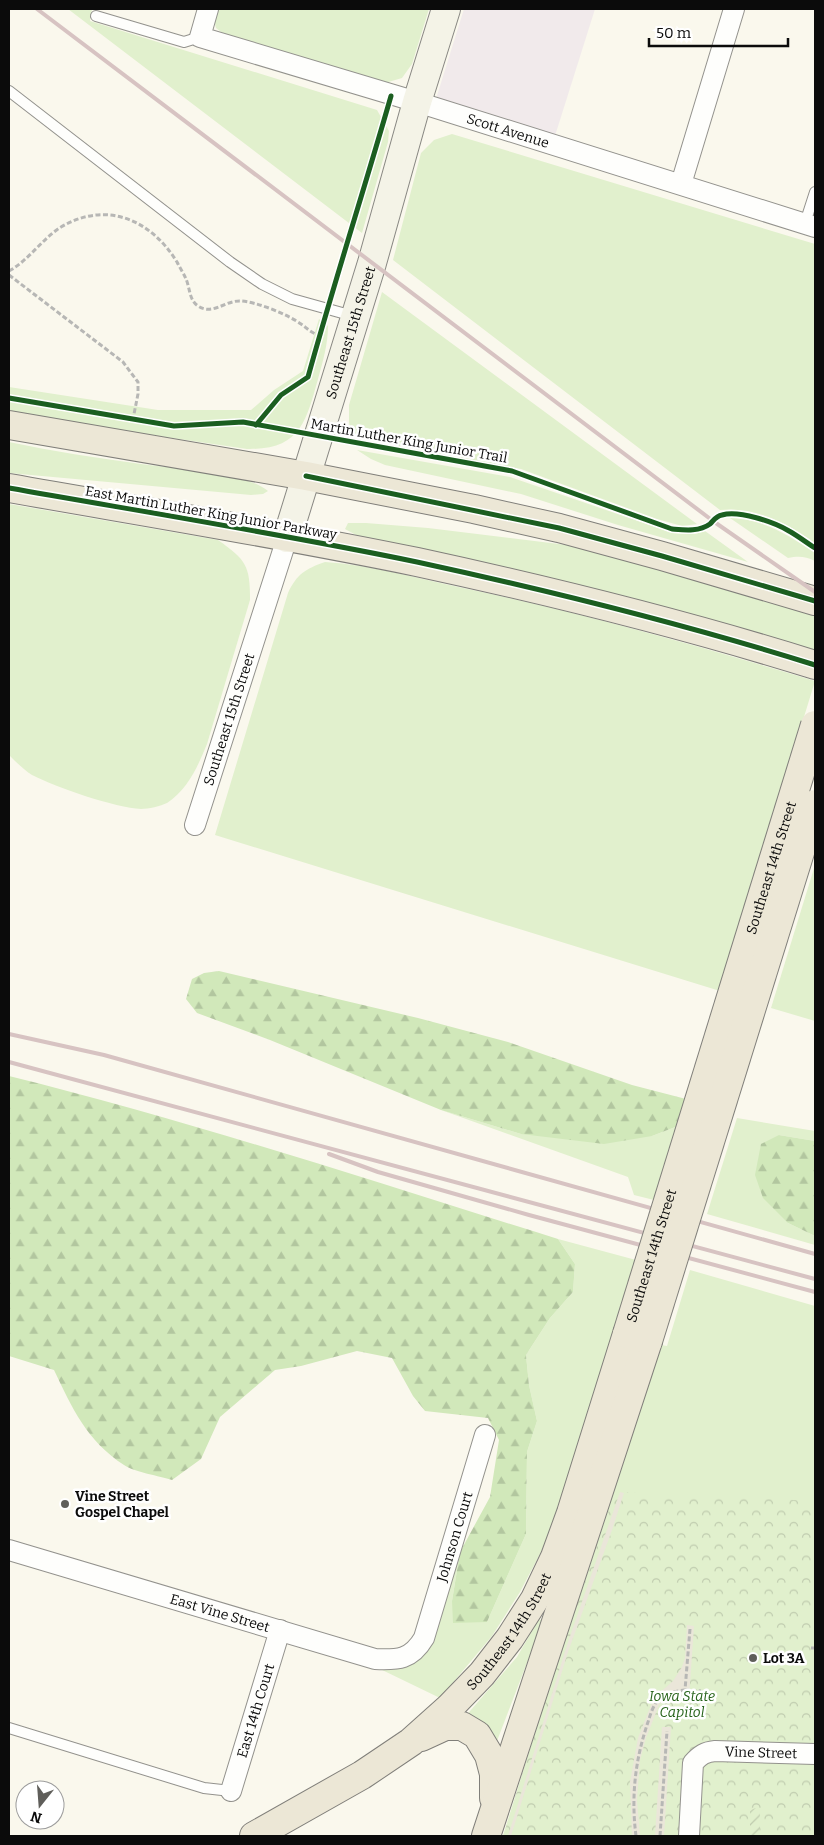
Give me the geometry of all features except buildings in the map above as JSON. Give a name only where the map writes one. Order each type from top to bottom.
[{"type":"main road","points":[[9,425],[306,476],[559,528],[815,600]]},
{"type":"main road","name":"East Martin Luther King Junior Parkway","points":[[9,488],[415,562],[538,589],[671,622],[815,665]]},
{"type":"main road","name":"Southeast 14th Street","points":[[490,1826],[637,1337],[815,725]]},
{"type":"main road","name":"Southeast 14th Street","points":[[411,1742],[449,1708],[482,1674],[510,1638],[535,1598],[555,1557],[637,1337],[815,804]]},
{"type":"main road","points":[[254,1836],[362,1775],[411,1742],[444,1726],[462,1726],[477,1735],[489,1755],[494,1774],[490,1826]]},
{"type":"street","points":[[200,37],[208,9]]},
{"type":"street","name":"Southeast 15th Street","points":[[195,825],[287,538],[374,254],[417,102],[446,9]]},
{"type":"street","points":[[681,184],[734,9]]},
{"type":"street","name":"Scott Avenue","points":[[200,37],[417,102],[810,225]]},
{"type":"street","name":"Johnson Court","points":[[424,1638],[485,1435]]},
{"type":"street","name":"East Vine Street","points":[[9,1550],[375,1659],[394,1660],[406,1657],[418,1648],[424,1638]]},
{"type":"street","name":"East 14th Court","points":[[231,1792],[280,1630]]},
{"type":"street","name":"Vine Street","points":[[689,1836],[693,1763],[699,1756],[706,1752],[715,1751],[815,1754]]},
{"type":"lane","points":[[96,16],[184,42],[200,37]]},
{"type":"lane","points":[[9,91],[222,256],[262,284],[292,299],[354,317]]},
{"type":"lane","points":[[810,225],[815,192]]},
{"type":"lane","points":[[9,1728],[204,1788],[231,1792]]},
{"type":"path","points":[[9,271],[62,227],[96,214],[118,215],[141,225],[158,238],[177,262],[187,280],[190,295],[196,305],[205,310],[216,309],[227,303],[240,301],[260,304],[301,324],[308,331],[320,336]]},
{"type":"path","points":[[9,275],[123,362],[138,382],[138,394],[133,419]]},
{"type":"path","points":[[317,344],[327,308]]},
{"type":"path","points":[[124,418],[142,421]]},
{"type":"path","points":[[685,1690],[690,1629]]},
{"type":"path","points":[[636,1836],[633,1815],[634,1786],[639,1751],[655,1704],[663,1696],[685,1690],[701,1691]]},
{"type":"path","points":[[660,1836],[667,1731]]},
{"type":"shaded area","points":[[464,9],[595,9],[554,139],[435,102]]},
{"type":"shaded area","points":[[620,1492],[624,1493],[612,1530],[568,1652],[511,1836],[508,1836],[567,1645]]},
{"type":"shaded area","points":[[687,1625],[694,1626],[689,1698],[669,1699],[662,1701],[659,1705],[646,1738],[640,1760],[637,1800],[640,1836],[632,1836],[630,1782],[638,1738],[657,1695],[673,1681],[682,1667],[685,1658]]},
{"type":"shaded area","points":[[662,1727],[671,1727],[664,1836],[655,1836]]},
{"type":"green space","points":[[68,9],[92,9],[90,21],[377,110],[389,131],[388,142],[362,233]]},
{"type":"green space","points":[[217,9],[429,9],[412,64],[402,78],[385,83],[225,35],[216,28],[214,20]]},
{"type":"green space","points":[[452,134],[815,244],[815,543],[794,529],[770,518],[746,511],[720,510],[393,260],[421,153],[434,140]]},
{"type":"green space","points":[[382,292],[697,524],[682,526],[657,519],[521,469],[351,437],[349,405]]},
{"type":"green space","points":[[319,319],[328,326],[327,339],[322,366],[309,408],[298,430],[290,439],[279,445],[247,449],[9,414],[9,387],[158,410],[251,410],[274,390],[303,371]]},
{"type":"green space","points":[[9,442],[91,457],[226,475],[257,484],[268,491],[263,494],[251,495],[9,473]]},
{"type":"green space","points":[[357,450],[510,477],[673,533],[695,534],[705,531],[748,562],[618,525],[521,494],[385,465]]},
{"type":"green space","points":[[9,504],[218,540],[235,553],[245,564],[249,579],[250,600],[207,744],[187,784],[167,803],[141,809],[102,801],[42,780],[32,775],[9,755]]},
{"type":"green space","points":[[730,518],[754,521],[785,534],[815,553],[815,561],[801,557],[788,558]]},
{"type":"green space","points":[[348,523],[428,528],[567,545],[719,584],[815,614],[815,651],[703,617],[464,558],[356,535],[345,529]]},
{"type":"green space","points":[[325,562],[394,572],[552,608],[684,643],[815,681],[720,991],[215,835],[288,593],[302,573]]},
{"type":"green space","points":[[815,865],[815,1021],[771,1008]]},
{"type":"green space","points":[[219,971],[418,1018],[508,1042],[632,1085],[686,1099],[678,1126],[652,1136],[604,1144],[521,1134],[441,1110],[270,1040],[197,1013],[186,999],[192,979],[204,973]]},
{"type":"green space","points":[[9,1076],[216,1133],[558,1239],[575,1264],[573,1292],[550,1318],[526,1355],[529,1385],[537,1421],[527,1452],[526,1534],[487,1622],[453,1623],[452,1601],[460,1552],[490,1497],[499,1440],[488,1418],[425,1411],[413,1396],[392,1358],[357,1351],[301,1366],[275,1370],[220,1417],[201,1459],[172,1480],[134,1470],[111,1456],[82,1423],[67,1398],[54,1370],[9,1356]]},
{"type":"green space","points":[[441,1110],[521,1134],[652,1136],[678,1126],[654,1200],[634,1195],[628,1177]]},
{"type":"green space","points":[[737,1118],[815,1131],[815,1141],[779,1135],[788,1223],[815,1236],[815,1245],[707,1214]]},
{"type":"green space","points":[[779,1135],[815,1141],[815,1236],[788,1223],[763,1198],[755,1175],[761,1144]]},
{"type":"green space","points":[[558,1239],[636,1260],[562,1500],[542,1550],[520,1592],[492,1636],[440,1698],[378,1668],[397,1669],[460,1552],[452,1601],[487,1622],[526,1534],[527,1452],[537,1421],[529,1385],[526,1355],[550,1318],[573,1292],[575,1264]]},
{"type":"green space","points":[[690,1270],[815,1306],[815,1597],[503,1836],[661,1345],[667,1346]]},
{"type":"green space","name":"Iowa State Capitol","points":[[615,1492],[815,1501],[815,1836],[503,1836],[553,1675]]},
{"type":"green space","points":[[539,1619],[543,1621],[497,1741],[464,1718],[517,1657]]},
{"type":"green space","points":[[756,1808],[760,1812],[759,1835],[750,1836],[750,1811]]},
{"type":"railway","points":[[37,9],[713,521],[815,592]]},
{"type":"railway","points":[[9,1034],[104,1055],[815,1254]]},
{"type":"railway","points":[[9,1062],[815,1279]]},
{"type":"railway","points":[[329,1154],[378,1172],[529,1215],[815,1292]]},
{"type":"cycle path","points":[[256,425],[281,395],[308,377],[391,96]]},
{"type":"cycle path","name":"Martin Luther King Junior Trail","points":[[9,398],[174,426],[243,422],[512,471],[672,529],[691,530],[706,527],[715,518],[720,516],[729,514],[747,515],[775,524],[815,548]]},
{"type":"cycle path","points":[[306,476],[559,528],[815,601]]},
{"type":"cycle path","points":[[9,488],[417,562],[617,609],[815,665]]},
{"type":"place","name":"Vine Street Gospel Chapel","points":[[65,1504]]},
{"type":"place","name":"Lot 3A","points":[[753,1658]]}]
